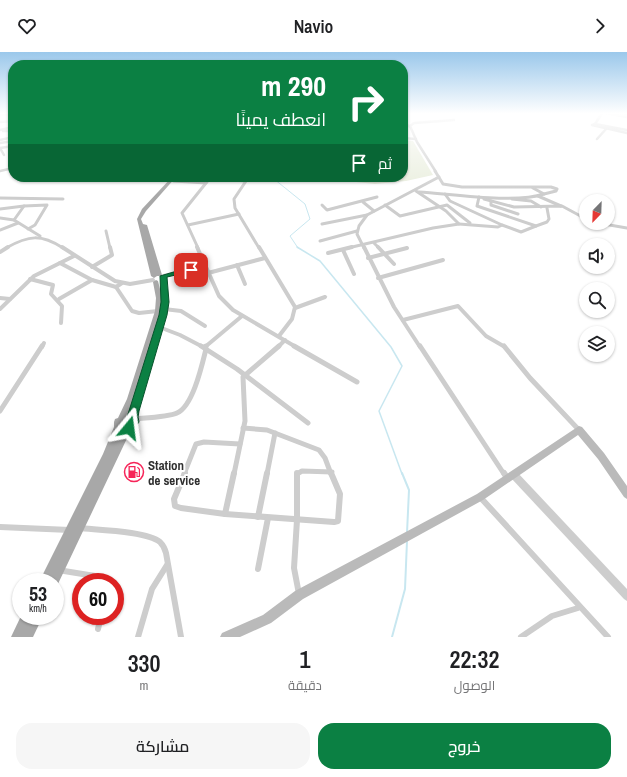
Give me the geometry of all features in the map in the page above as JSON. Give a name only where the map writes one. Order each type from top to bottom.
[{"type":"main road","points":[[49,573],[74,529],[123,428],[132,425],[159,327],[161,310],[158,278],[139,219],[144,210],[171,182]]},
{"type":"main road","points":[[123,428],[118,422],[122,418],[131,399],[161,310]]},
{"type":"main road","points":[[122,418],[128,416],[133,418]]},
{"type":"main road","points":[[226,637],[267,619],[299,595],[480,497],[579,430],[597,450],[627,494]]},
{"type":"main road","points":[[57,573],[74,529]]},
{"type":"main road","points":[[17,637],[23,625]]},
{"type":"main road","points":[[27,637],[33,625]]},
{"type":"street","points":[[417,140],[443,184],[452,186],[551,187],[557,189],[556,191],[538,196],[505,197],[478,197],[417,191]]},
{"type":"street","points":[[0,148],[4,156]]},
{"type":"street","points":[[322,224],[367,215],[384,205],[417,191],[439,177]]},
{"type":"street","points":[[198,182],[206,183]]},
{"type":"street","points":[[245,182],[234,199],[235,208],[284,286],[295,308],[292,319],[279,336]]},
{"type":"street","points":[[206,183],[183,210],[183,218],[188,225],[204,266],[219,296],[227,306],[242,316],[357,382]]},
{"type":"street","points":[[532,187],[544,194]]},
{"type":"street","points":[[417,191],[439,206],[459,224]]},
{"type":"street","points":[[445,194],[450,201],[521,232],[547,222],[549,219],[547,208]]},
{"type":"street","points":[[538,196],[572,210],[579,214]]},
{"type":"street","points":[[322,205],[328,210],[363,202],[377,197]]},
{"type":"street","points":[[478,197],[523,208],[547,208],[562,206]]},
{"type":"street","points":[[478,197],[478,207],[536,226]]},
{"type":"street","points":[[505,197],[531,201],[541,208]]},
{"type":"street","points":[[0,198],[62,199]]},
{"type":"street","points":[[13,198],[14,207]]},
{"type":"street","points":[[491,201],[492,205],[518,214]]},
{"type":"street","points":[[363,202],[374,211]]},
{"type":"street","points":[[0,209],[47,205],[35,224],[28,229]]},
{"type":"street","points":[[384,205],[399,216],[448,205],[470,223]]},
{"type":"street","points":[[14,220],[24,206]]},
{"type":"street","points":[[512,218],[523,208]]},
{"type":"street","points":[[188,225],[239,214]]},
{"type":"street","points":[[320,241],[357,231],[367,215]]},
{"type":"street","points":[[0,218],[14,220],[122,283],[138,283],[204,266]]},
{"type":"street","points":[[0,230],[18,223]]},
{"type":"street","points":[[328,253],[433,228],[470,223],[495,226],[502,225]]},
{"type":"street","points":[[615,226],[627,228]]},
{"type":"street","points":[[92,266],[112,255],[106,231]]},
{"type":"street","points":[[357,231],[378,278],[403,320],[511,477],[627,596]]},
{"type":"street","points":[[0,252],[25,239],[42,237]]},
{"type":"street","points":[[374,243],[394,264]]},
{"type":"street","points":[[368,258],[407,248]]},
{"type":"street","points":[[342,250],[354,274]]},
{"type":"street","points":[[0,309],[30,280],[43,271],[74,256]]},
{"type":"street","points":[[208,273],[265,258]]},
{"type":"street","points":[[378,278],[443,260]]},
{"type":"street","points":[[60,262],[92,280],[116,287],[132,311],[139,313],[161,310],[181,311],[205,326]]},
{"type":"street","points":[[237,265],[245,284]]},
{"type":"street","points":[[30,280],[52,284],[50,294],[59,299],[63,308],[60,323]]},
{"type":"street","points":[[59,299],[92,280]]},
{"type":"street","points":[[116,287],[122,283]]},
{"type":"street","points":[[0,298],[10,299]]},
{"type":"street","points":[[295,308],[325,298]]},
{"type":"street","points":[[403,320],[453,306],[458,306],[476,328],[486,336],[504,346],[530,378],[579,430]]},
{"type":"street","points":[[133,418],[177,413],[182,410],[188,400],[205,348],[242,316]]},
{"type":"street","points":[[159,327],[177,332],[205,348],[245,375],[308,423]]},
{"type":"street","points":[[226,514],[245,421],[242,378],[285,340]]},
{"type":"street","points":[[0,411],[44,343]]},
{"type":"street","points":[[240,444],[198,442],[174,499],[174,503],[178,508],[268,518],[334,522],[338,520],[340,494],[332,472],[319,450],[275,433],[260,429],[243,428]]},
{"type":"street","points":[[258,517],[275,433]]},
{"type":"street","points":[[299,595],[294,568],[297,520],[297,472],[332,472]]},
{"type":"street","points":[[480,497],[526,546],[578,608],[608,637]]},
{"type":"street","points":[[258,569],[268,518]]},
{"type":"street","points":[[0,527],[74,529],[155,538],[164,547],[181,637]]},
{"type":"street","points":[[138,637],[152,589],[167,565]]},
{"type":"street","points":[[58,570],[76,573]]},
{"type":"street","points":[[521,637],[552,616],[578,608]]},
{"type":"street","points":[[98,629],[99,625]]},
{"type":"green space","points":[[408,140],[413,141],[433,175],[408,181]]},
{"type":"green space","points":[[356,182],[396,182],[375,184]]},
{"type":"waterway","points":[[278,182],[305,204],[310,219],[290,236],[298,247]]},
{"type":"waterway","points":[[298,247],[320,261],[391,347],[402,366],[379,411],[402,474]]},
{"type":"waterway","points":[[402,473],[409,490],[407,533]]},
{"type":"waterway","points":[[392,637],[405,589],[407,541]]},
{"type":"place","name":"Station de service","points":[[134,472]]},
{"type":"route","points":[[129,428],[134,422],[132,417],[163,315],[165,302],[163,284],[164,276],[191,270]]}]
